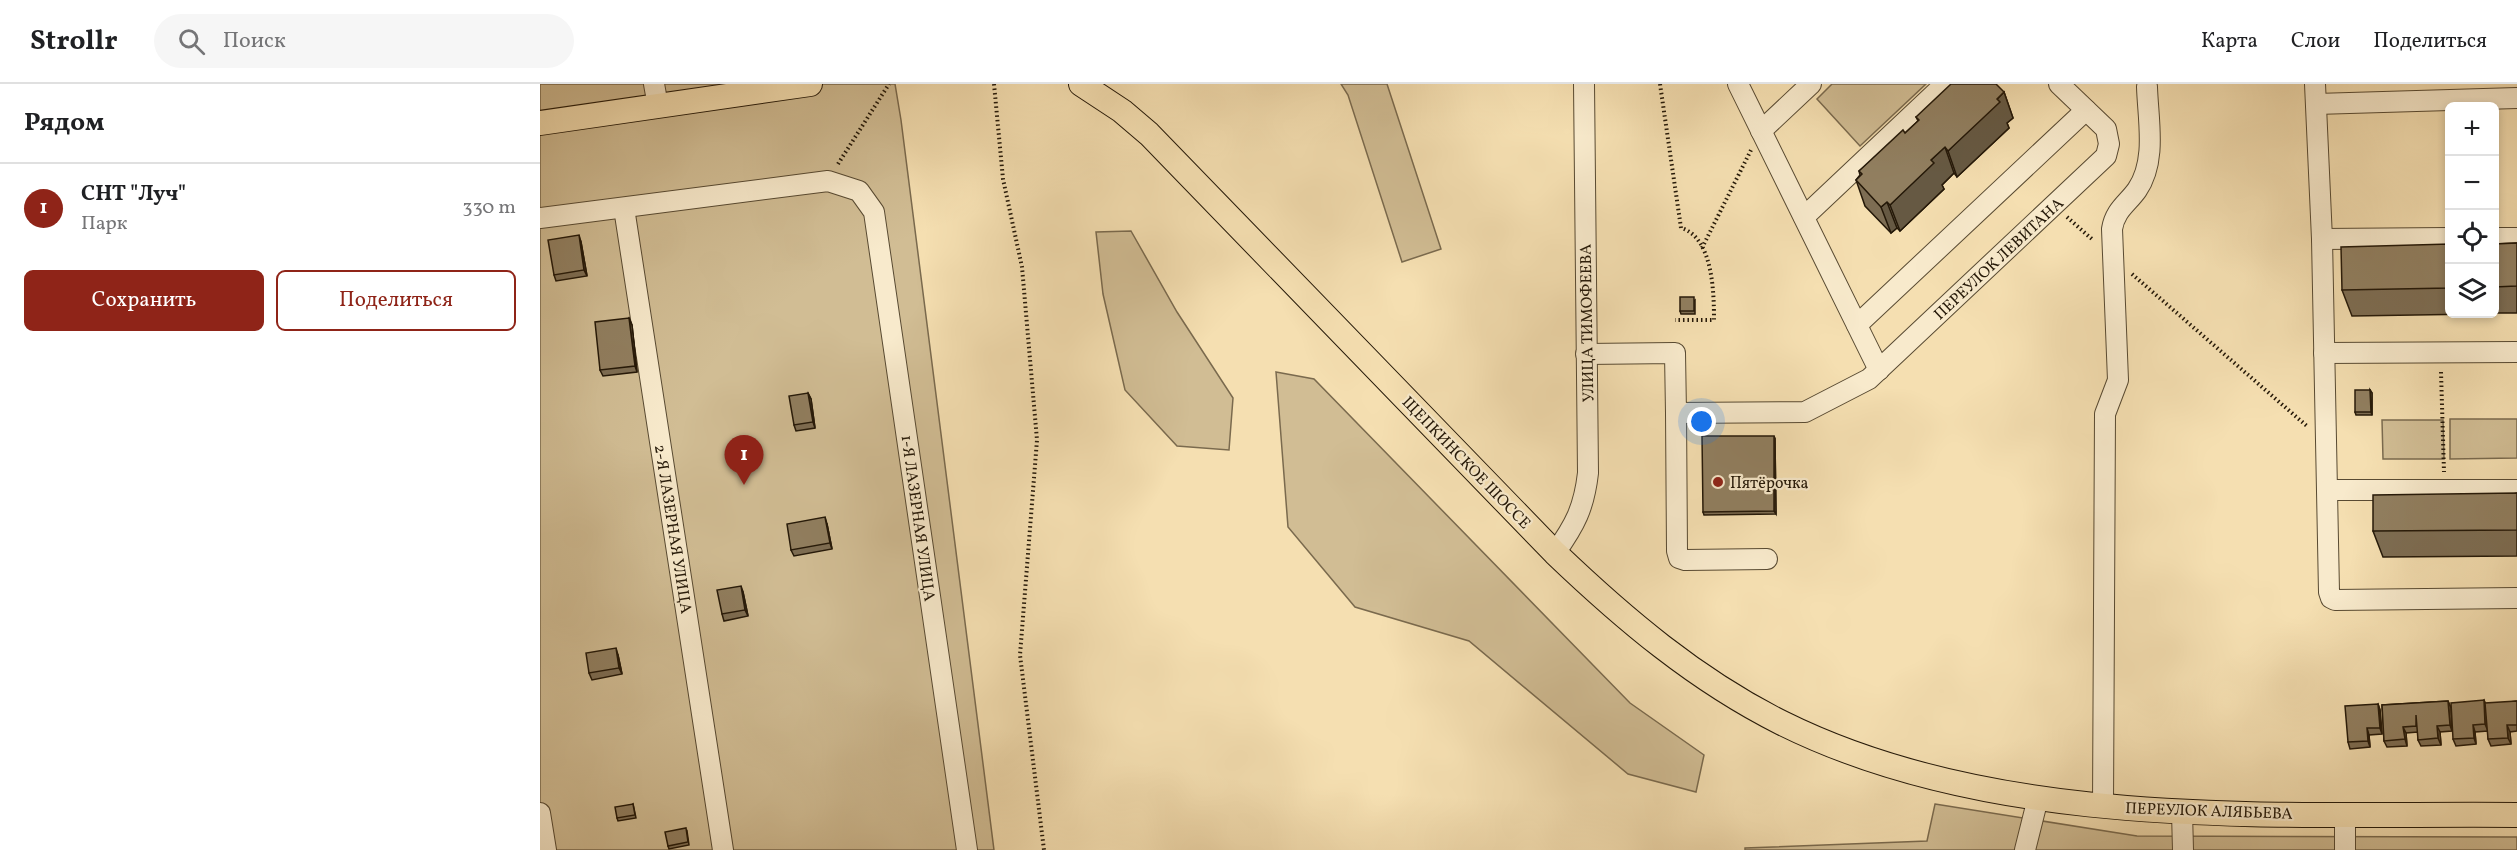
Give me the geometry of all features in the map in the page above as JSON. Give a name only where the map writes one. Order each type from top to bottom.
[{"type":"main road","points":[[540,123],[656,95],[810,84]]},
{"type":"main road","name":"ЩЕПКИНСКОЕ ШОССЕ","points":[[1081,84],[1122,111],[1180,165],[1555,553],[1609,605],[1690,668],[1734,696],[1783,723],[1839,748],[1904,769]]},
{"type":"main road","name":"ПЕРЕУЛОК АЛЯБЬЕВА","points":[[1904,769],[2038,798],[2182,812],[2517,815]]},
{"type":"street","name":"УЛИЦА ТИМОФЕЕВА","points":[[1555,553],[1574,526],[1585,496],[1588,473],[1584,84]]},
{"type":"street","points":[[1738,84],[1857,326],[1874,375]]},
{"type":"street","points":[[1761,131],[1811,84]]},
{"type":"street","points":[[1804,217],[1945,84]]},
{"type":"street","points":[[1857,326],[2086,110],[2059,84]]},
{"type":"street","points":[[2315,84],[2322,239],[2329,592],[2331,598],[2335,600],[2517,598]]},
{"type":"street","points":[[2103,805],[2105,414],[2118,380],[2112,229],[2114,217],[2137,190],[2147,169],[2149,149],[2147,87]]},
{"type":"street","points":[[2316,104],[2517,98]]},
{"type":"street","name":"ПЕРЕУЛОК ЛЕВИТАНА","points":[[1676,414],[1805,412],[1874,375],[2106,156],[2109,144],[2106,129],[2086,110]]},
{"type":"street","name":"1-Я ЛАЗЕРНАЯ УЛИЦА","points":[[828,181],[859,191],[874,212],[967,850]]},
{"type":"street","points":[[540,218],[828,181]]},
{"type":"street","name":"2-Я ЛАЗЕРНАЯ УЛИЦА","points":[[624,208],[723,850]]},
{"type":"street","points":[[2322,239],[2445,238]]},
{"type":"street","points":[[2499,238],[2517,238]]},
{"type":"street","points":[[2324,353],[2517,352]]},
{"type":"street","points":[[1586,354],[1675,353],[1677,551],[1679,558],[1685,560],[1767,560]]},
{"type":"street","points":[[2328,489],[2517,490]]},
{"type":"street","points":[[2025,850],[2038,798]]},
{"type":"street","points":[[2182,812],[2183,850]]},
{"type":"street","points":[[540,813],[546,850]]},
{"type":"street","points":[[2345,813],[2345,850]]},
{"type":"path","points":[[828,181],[889,84]]},
{"type":"path","points":[[994,84],[1003,178],[1022,267],[1038,440],[1020,655],[1044,850]]},
{"type":"path","points":[[1660,84],[1681,228],[1688,230],[1698,240],[1712,275],[1714,320],[1675,320]]},
{"type":"path","points":[[1702,248],[1761,131]]},
{"type":"path","points":[[2054,205],[2327,443]]},
{"type":"path","points":[[2440,353],[2444,490]]},
{"type":"shaded area","points":[[540,84],[895,84],[994,850],[540,850]]},
{"type":"shaded area","points":[[1341,84],[1387,84],[1441,249],[1402,262],[1348,95]]},
{"type":"shaded area","points":[[1832,84],[1926,84],[1860,146],[1817,99]]},
{"type":"shaded area","points":[[1131,231],[1177,312],[1233,398],[1229,450],[1177,446],[1125,390],[1103,294],[1096,232]]},
{"type":"shaded area","points":[[1276,372],[1314,379],[1630,703],[1704,755],[1696,792],[1628,774],[1469,641],[1355,607],[1288,527]]},
{"type":"shaded area","points":[[2450,419],[2517,419],[2517,458],[2450,459]]},
{"type":"shaded area","points":[[2382,420],[2443,420],[2444,459],[2383,459]]},
{"type":"shaded area","points":[[1935,804],[2137,836],[2517,837],[2517,850],[1745,850],[1745,848],[1927,841]]},
{"type":"building","points":[[1951,84],[1996,84],[2004,92],[1997,99],[2000,102],[1948,151],[1945,147],[1931,160],[1934,163],[1890,205],[1887,202],[1881,207],[1856,180],[1862,174],[1859,171],[1903,130],[1905,133],[1919,120],[1916,117]]},
{"type":"building","points":[[579,235],[584,270],[554,275],[548,240]]},
{"type":"building","points":[[2517,243],[2517,286],[2499,287],[2499,244]]},
{"type":"building","points":[[2445,244],[2445,288],[2342,290],[2341,247]]},
{"type":"building","points":[[1680,297],[1694,297],[1694,311],[1680,311]]},
{"type":"building","points":[[629,318],[635,366],[600,370],[595,322]]},
{"type":"building","points":[[2355,390],[2370,390],[2371,412],[2355,412]]},
{"type":"building","points":[[808,393],[813,422],[794,425],[789,396]]},
{"type":"building","points":[[1702,436],[1774,436],[1774,511],[1703,512]]},
{"type":"building","points":[[2517,493],[2517,530],[2373,531],[2373,495]]},
{"type":"building","points":[[825,517],[830,543],[791,550],[787,524]]},
{"type":"building","points":[[741,586],[745,610],[722,614],[717,590]]},
{"type":"building","points":[[616,648],[619,668],[589,673],[586,653]]},
{"type":"building","points":[[2484,700],[2485,724],[2473,725],[2474,738],[2453,739],[2451,703]]},
{"type":"building","points":[[2448,701],[2450,725],[2437,726],[2438,738],[2418,740],[2416,715],[2416,726],[2403,727],[2405,739],[2384,741],[2382,705]]},
{"type":"building","points":[[2517,701],[2517,725],[2507,725],[2508,738],[2488,739],[2485,703]]},
{"type":"building","points":[[2378,704],[2380,728],[2367,728],[2368,741],[2348,742],[2345,706]]},
{"type":"building","points":[[633,804],[635,815],[617,818],[615,807]]},
{"type":"building","points":[[686,828],[688,842],[668,846],[665,832]]},
{"type":"place","name":"Пятёрочка","points":[[1718,482]]},
{"type":"place","name":"СНТ \"Луч\"","points":[[744,485]]}]
